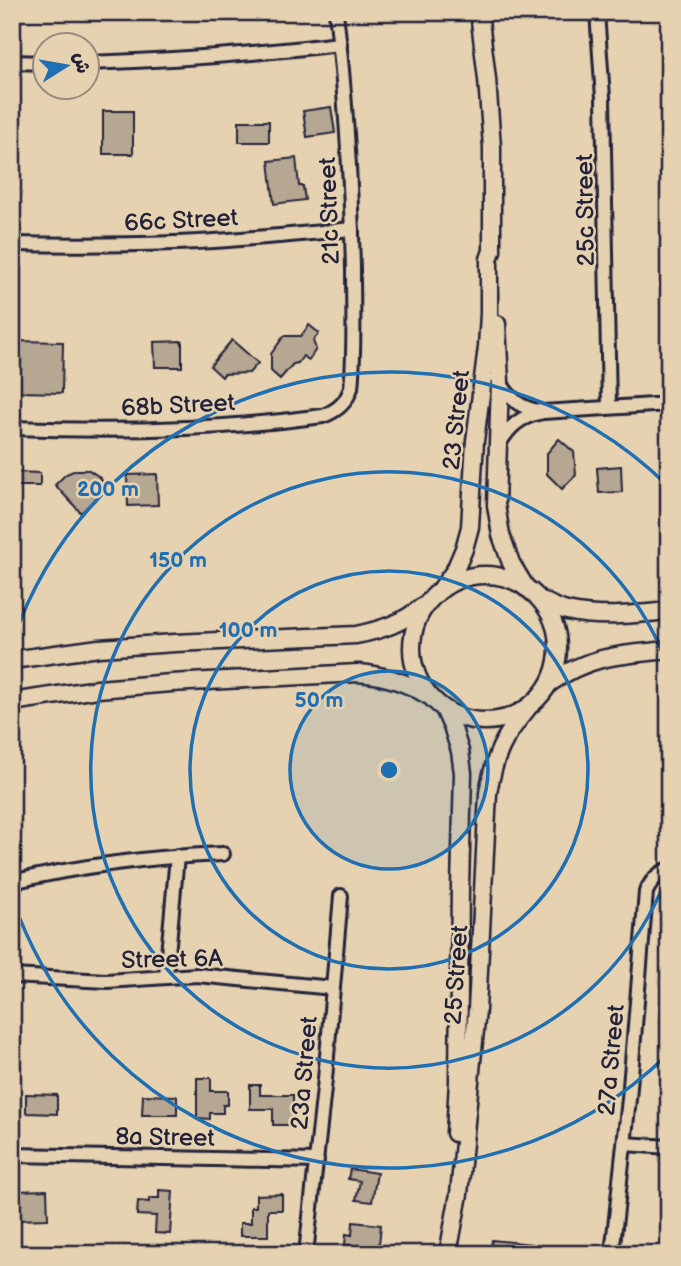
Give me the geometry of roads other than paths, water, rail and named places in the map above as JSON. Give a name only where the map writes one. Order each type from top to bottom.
[{"type":"street","name":"21c Street","points":[[336,12],[346,106],[352,229],[352,377],[348,397],[342,406]]},
{"type":"street","name":"23 Street","points":[[479,12],[492,147],[492,251],[496,262],[500,382],[496,505],[501,534],[511,563],[526,588]]},
{"type":"street","name":"25c Street","points":[[597,12],[603,98],[609,407]]},
{"type":"street","points":[[102,62],[256,54],[340,44]]},
{"type":"street","points":[[12,62],[32,62]]},
{"type":"street","name":"66c Street","points":[[12,244],[176,243],[352,229]]},
{"type":"street","name":"23 Street","points":[[442,588],[455,570],[470,527],[475,441],[487,347],[489,259],[492,251]]},
{"type":"street","points":[[500,382],[507,394],[517,403],[529,410],[543,412]]},
{"type":"street","points":[[498,446],[515,422],[528,415],[669,404]]},
{"type":"street","name":"68b Street","points":[[12,428],[216,426],[323,416],[342,406]]},
{"type":"street","points":[[12,660],[99,648],[356,635],[396,624],[414,614],[442,588],[475,576],[493,576],[526,588],[549,614],[556,631],[558,649],[550,683],[540,697],[527,709],[494,721],[459,717],[397,679],[358,673],[171,682],[12,702]]},
{"type":"street","points":[[430,600],[414,631],[412,649],[420,683],[430,698]]},
{"type":"street","points":[[539,600],[565,611],[585,614],[624,615],[669,611]]},
{"type":"street","points":[[550,683],[587,662],[669,650]]},
{"type":"street","name":"25 Street","points":[[444,709],[460,751],[463,773],[458,1082],[448,1214],[448,1254],[460,1184],[476,1023],[488,793],[500,748],[527,709]]},
{"type":"street","points":[[12,883],[95,865],[223,854]]},
{"type":"street","points":[[166,976],[177,856]]},
{"type":"street","name":"27a Street","points":[[612,1254],[625,1144],[646,892],[651,882],[663,872]]},
{"type":"street","name":"23a Street","points":[[306,1254],[341,896]]},
{"type":"street","name":"Street 6A","points":[[12,976],[107,981],[166,976],[212,976],[333,988]]},
{"type":"street","points":[[625,1144],[669,1147]]},
{"type":"street","name":"8a Street","points":[[12,1155],[317,1161]]}]
